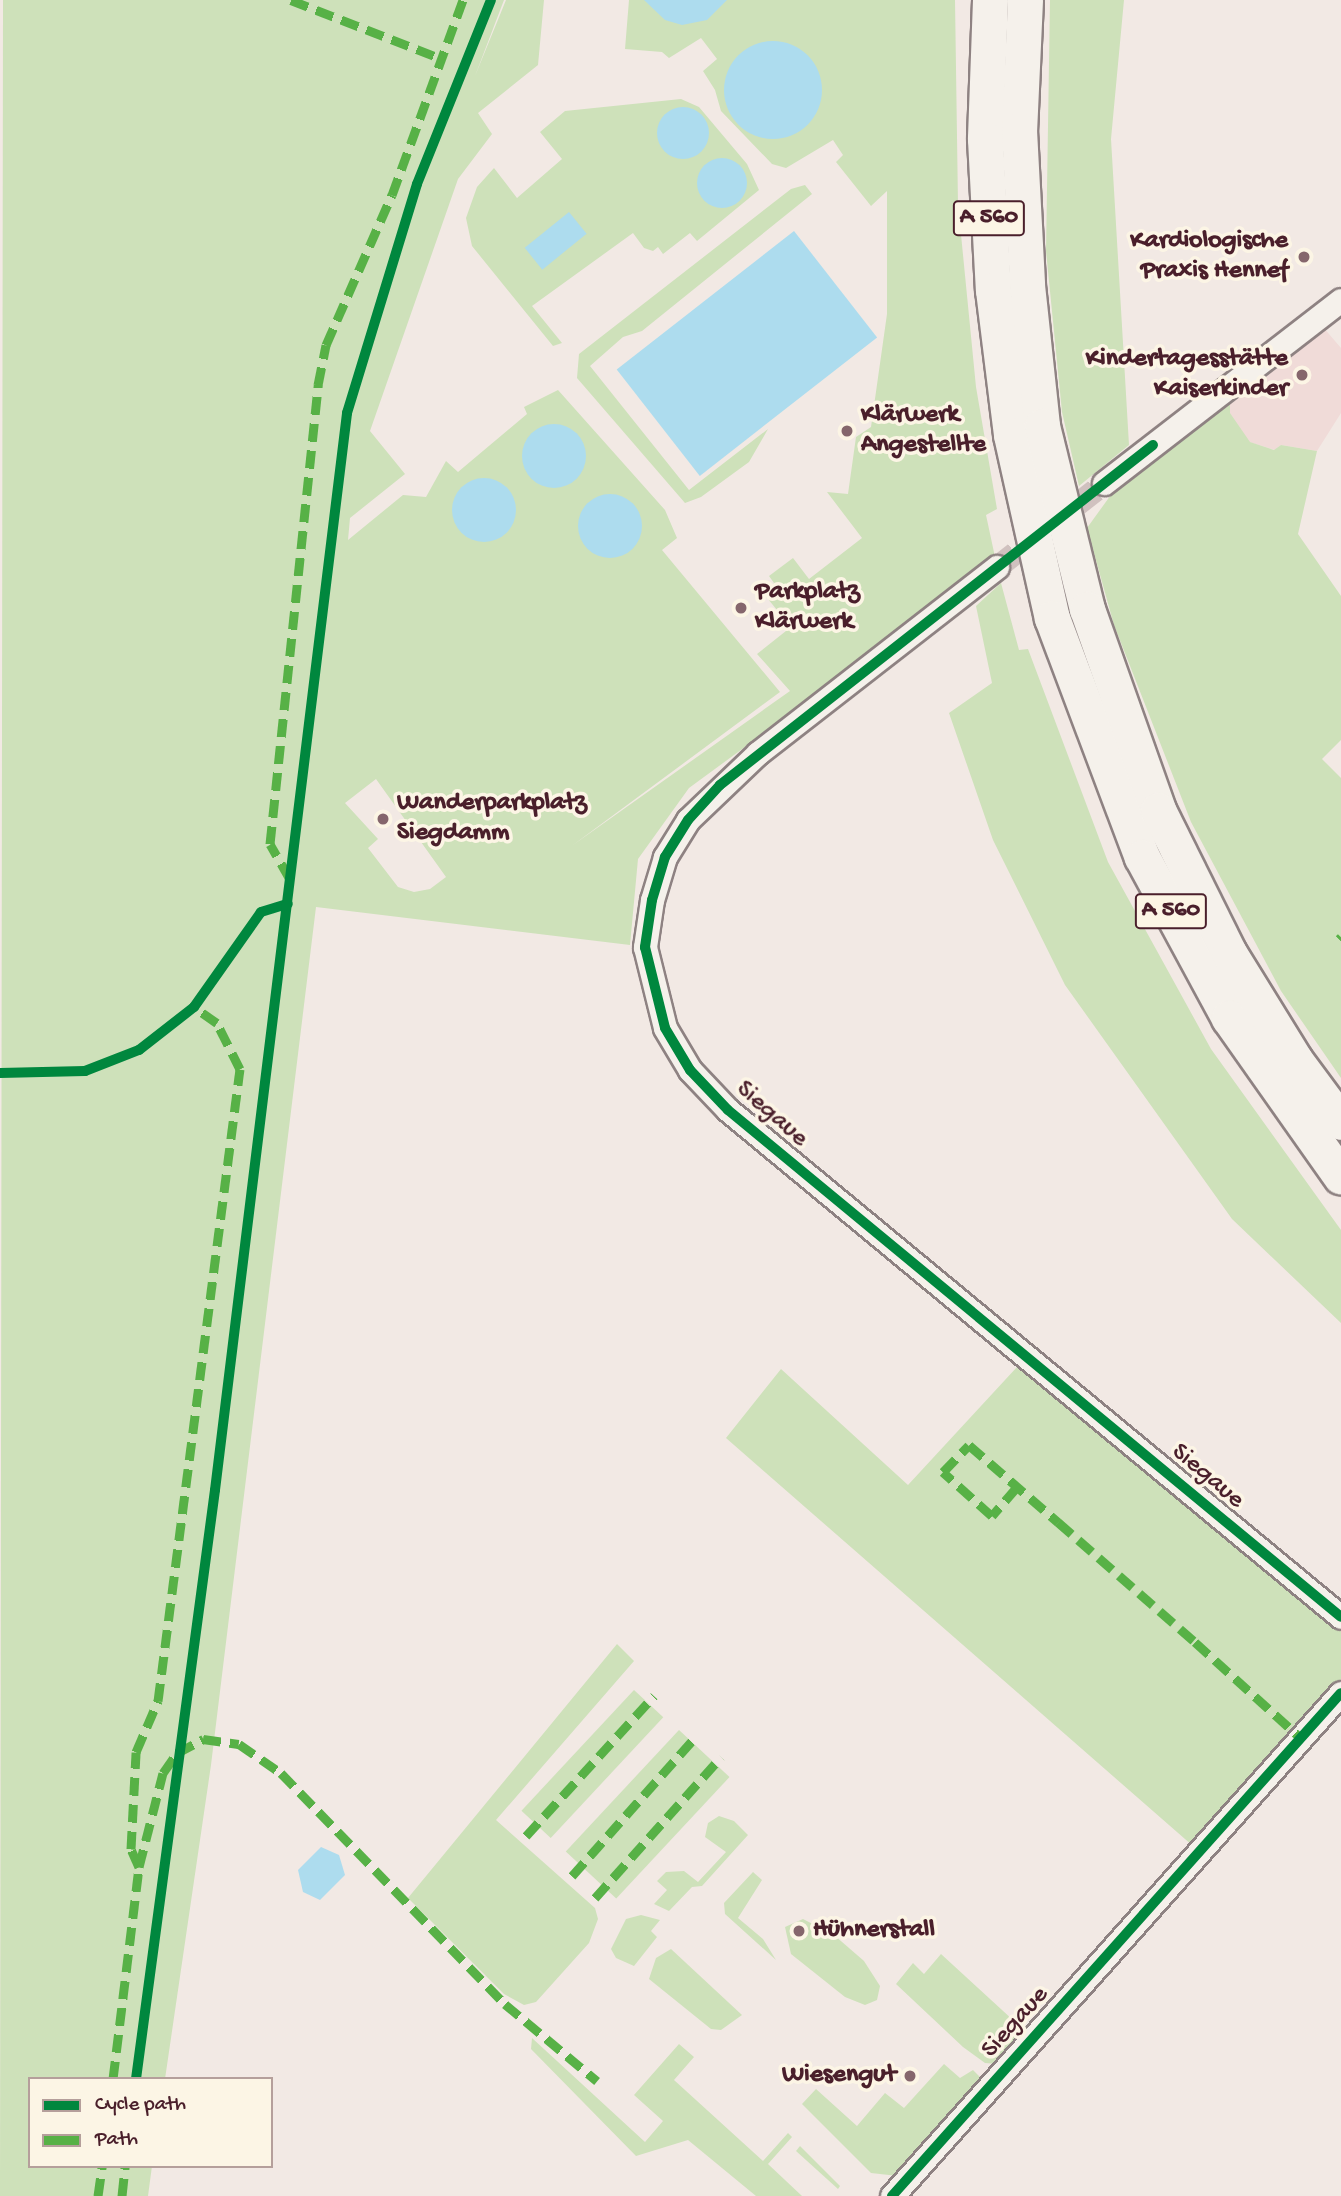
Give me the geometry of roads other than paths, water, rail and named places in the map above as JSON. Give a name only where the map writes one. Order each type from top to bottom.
[{"type":"highway","name":"A 560","points":[[990,0],[985,139],[993,290],[1011,435],[1052,618],[1142,857],[1229,1018],[1341,1177]]},
{"type":"highway","name":"A 560","points":[[1025,0],[1020,130],[1027,285],[1042,426],[1087,609],[1158,810],[1229,953],[1295,1060],[1341,1122]]},
{"type":"street","points":[[1104,483],[1341,300]]},
{"type":"street","name":"Siegaue","points":[[997,566],[758,753],[688,820],[666,858],[652,900],[645,947],[665,1028],[690,1070],[727,1110],[1341,1617]]},
{"type":"street","name":"Siegaue","points":[[892,2196],[1341,1693]]},
{"type":"water","points":[[644,0],[727,0],[707,20],[682,25],[665,20]]},
{"type":"water","points":[[773,41],[792,45],[808,55],[818,71],[822,90],[818,109],[808,125],[792,135],[773,139],[754,135],[738,125],[728,109],[724,90],[728,71],[738,55],[754,45]]},
{"type":"water","points":[[683,107],[693,109],[701,115],[707,123],[707,143],[701,151],[693,157],[683,159],[673,157],[665,151],[659,143],[657,133],[659,123],[665,115],[673,109]]},
{"type":"water","points":[[722,158],[739,166],[747,183],[739,200],[722,208],[705,200],[697,183],[705,166]]},
{"type":"water","points":[[569,212],[587,234],[542,270],[525,248]]},
{"type":"water","points":[[794,231],[877,337],[700,476],[617,370]]},
{"type":"water","points":[[554,424],[566,426],[577,433],[584,444],[584,468],[577,479],[566,486],[554,488],[542,486],[531,479],[524,468],[522,456],[524,444],[531,433],[542,426]]},
{"type":"water","points":[[484,478],[496,480],[507,487],[514,498],[514,522],[507,533],[496,540],[484,542],[472,540],[461,533],[454,522],[452,510],[454,498],[461,487],[472,480]]},
{"type":"water","points":[[604,494],[616,494],[633,503],[640,514],[640,538],[633,549],[616,558],[604,558],[592,553],[583,544],[578,532],[578,520],[583,508],[592,499]]},
{"type":"water","points":[[321,1847],[339,1855],[345,1875],[320,1900],[303,1892],[298,1870]]},
{"type":"tunnel","points":[[997,567],[1104,483]]},
{"type":"place","name":"Kardiologische Praxis Hennef","points":[[1304,257]]},
{"type":"place","name":"Kindertagesstätte Kaiserkinder","points":[[1302,375]]},
{"type":"place","name":"Klärwerk Angestellte","points":[[847,431]]},
{"type":"place","name":"Parkplatz Klärwerk","points":[[741,608]]},
{"type":"place","name":"Wanderparkplatz Siegdamm","points":[[383,819]]},
{"type":"place","name":"Hühnerstall","points":[[799,1931]]},
{"type":"place","name":"Wiesengut","points":[[910,2076]]}]
